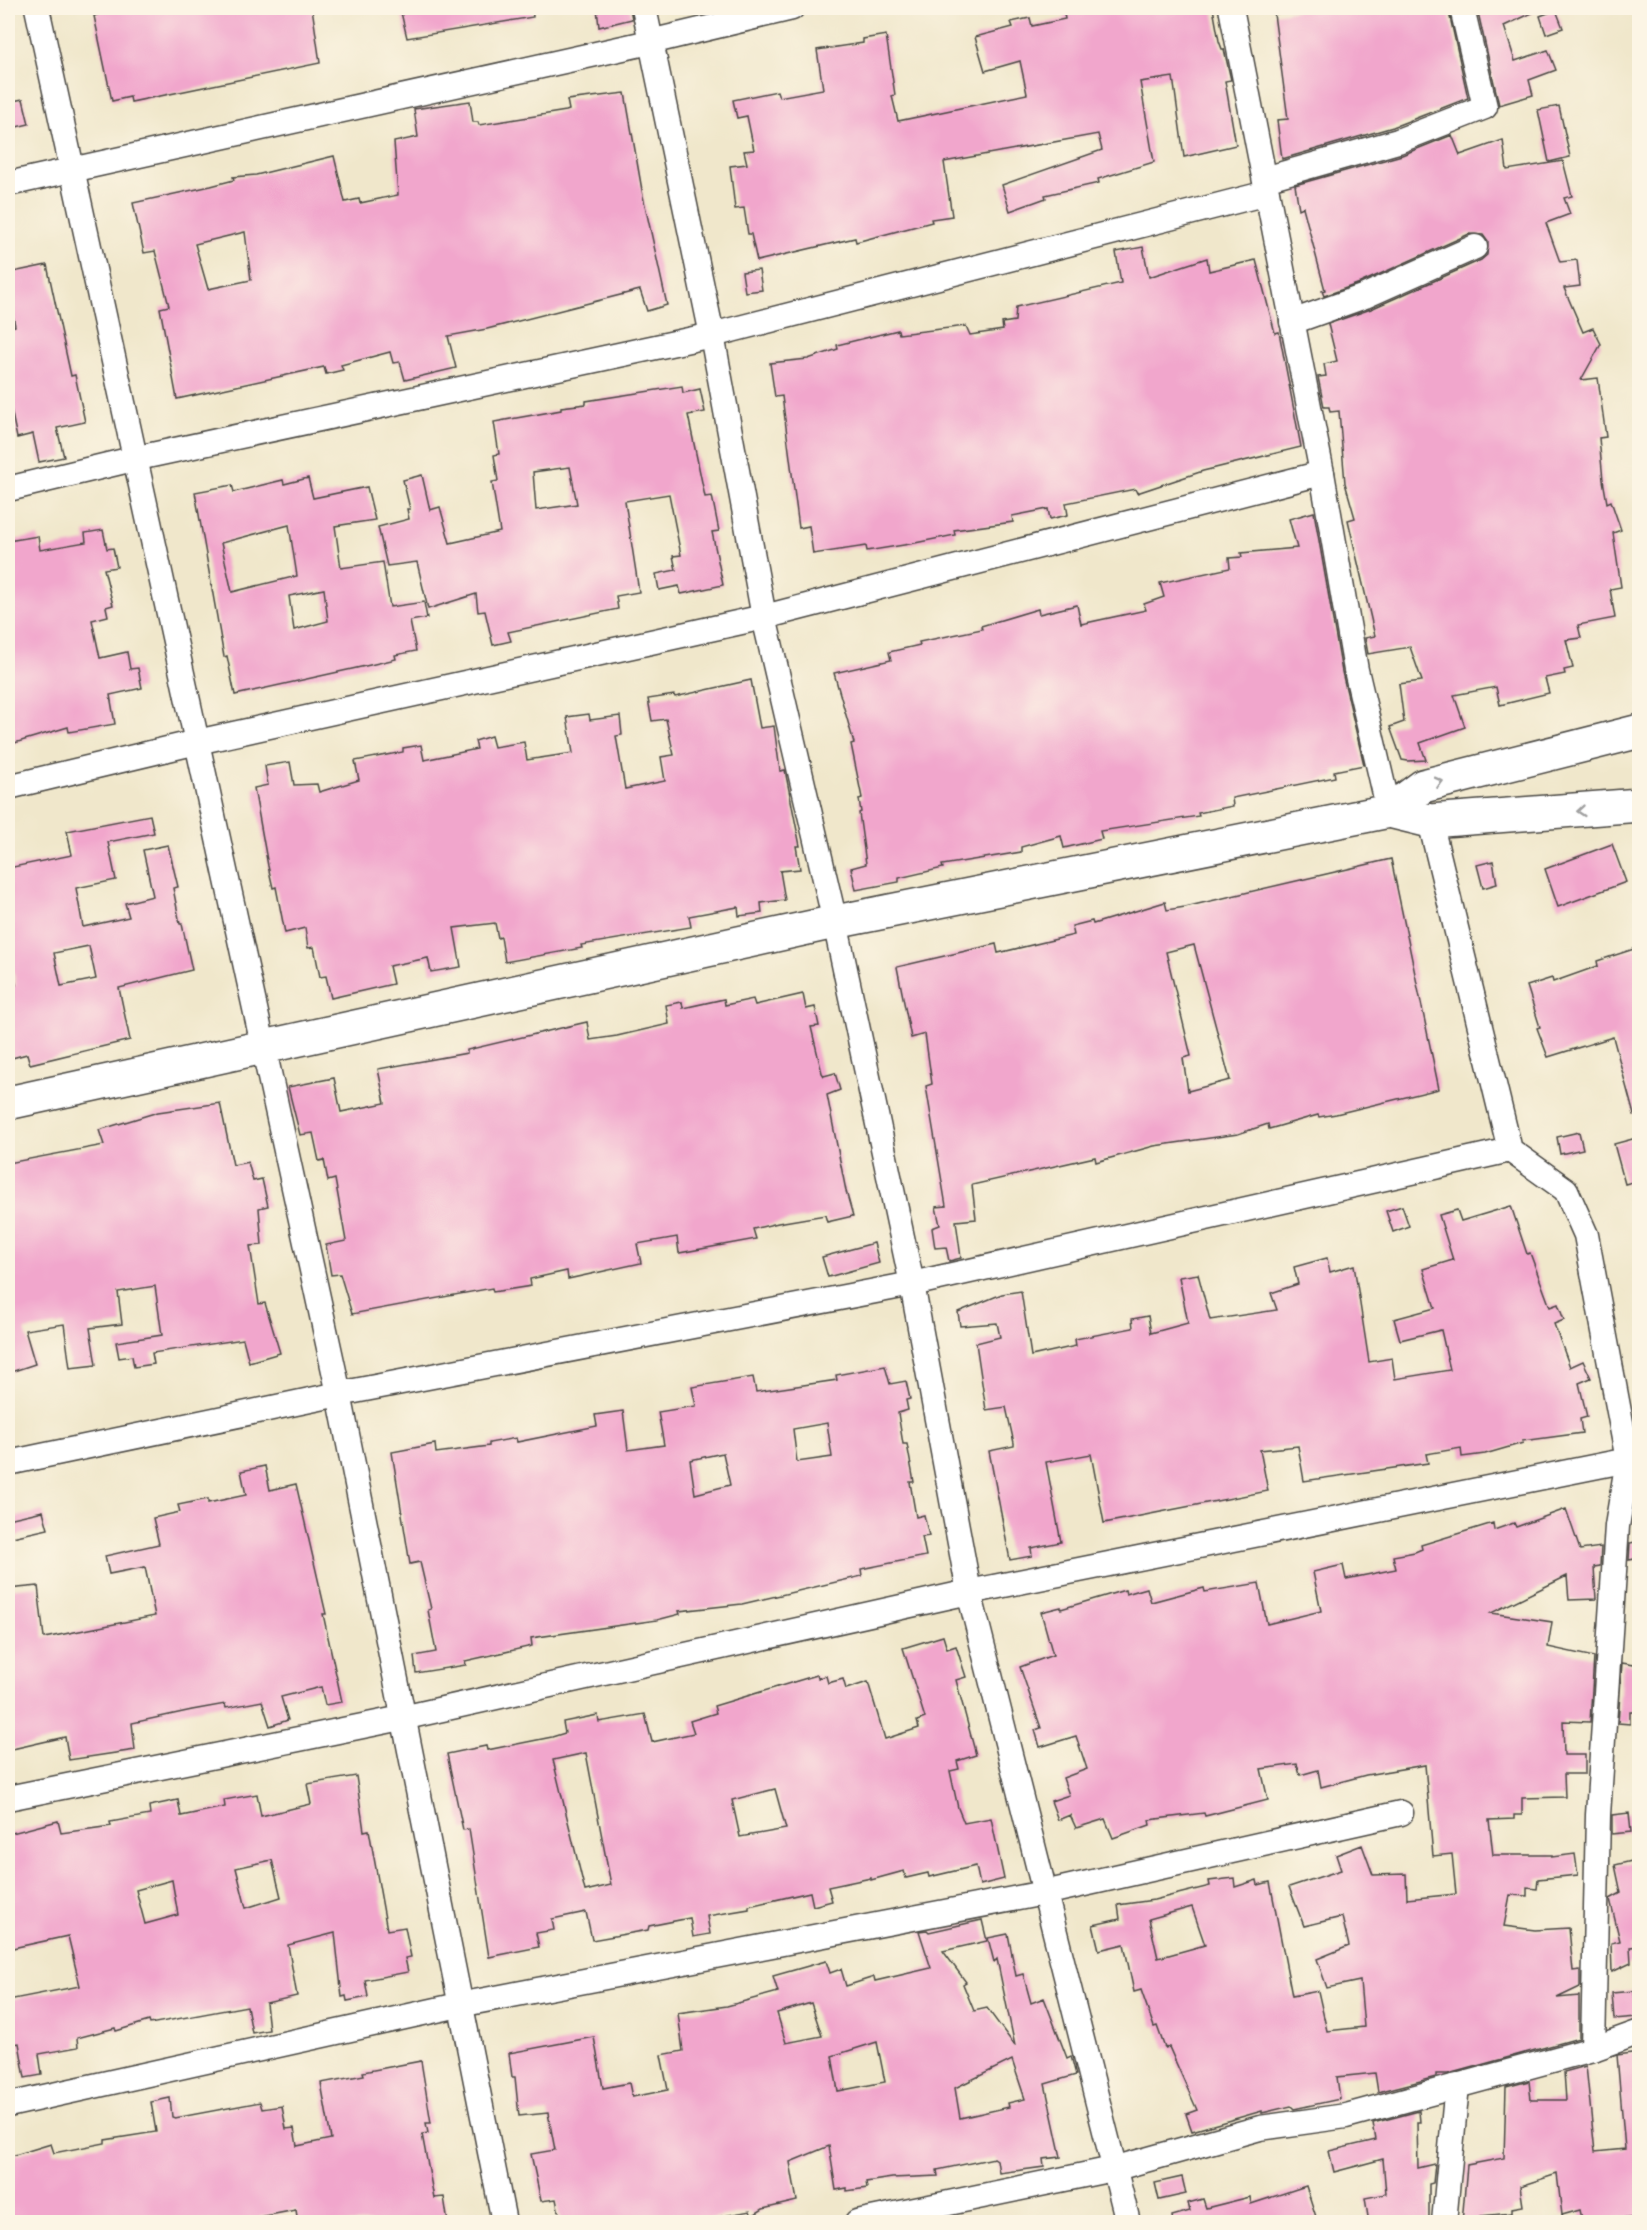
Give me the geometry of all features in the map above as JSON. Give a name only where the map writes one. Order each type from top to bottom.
[{"type":"main road","points":[[8,1103],[835,922],[1389,811],[1423,786],[1640,731]]},
{"type":"main road","points":[[1389,811],[1430,821],[1640,805]]},
{"type":"street","points":[[37,8],[133,459],[339,1394],[504,2223]]},
{"type":"street","points":[[644,8],[712,335],[764,617],[835,922],[912,1284],[969,1592],[1128,2223]]},
{"type":"street","points":[[8,184],[650,42],[792,8]]},
{"type":"street","points":[[1232,8],[1322,473],[1356,670],[1389,811]]},
{"type":"street","points":[[8,489],[133,459],[712,335],[1266,186],[1398,141],[1485,107],[1462,8]]},
{"type":"street","points":[[1292,322],[1365,296],[1475,247]]},
{"type":"street","points":[[8,787],[197,742],[764,617],[1322,473]]},
{"type":"street","points":[[1430,821],[1510,1150],[1566,1190],[1586,1235],[1628,1460],[1616,1537],[1598,1815],[1593,2049]]},
{"type":"street","points":[[8,1463],[339,1394],[912,1284],[1510,1150]]},
{"type":"street","points":[[8,1798],[402,1718],[969,1592],[1628,1460]]},
{"type":"street","points":[[8,2105],[459,2005],[1044,1893],[1401,1813]]},
{"type":"street","points":[[857,2223],[1113,2169],[1260,2128],[1346,2116],[1593,2049],[1640,2032]]},
{"type":"street","points":[[1444,2223],[1457,2085]]},
{"type":"building","points":[[96,8],[312,8],[320,63],[131,102],[130,97],[112,101],[94,16],[97,15]]},
{"type":"building","points":[[400,8],[532,8],[533,17],[407,38]]},
{"type":"building","points":[[597,8],[630,8],[632,19],[599,27]]},
{"type":"building","points":[[1063,8],[1213,8],[1219,41],[1224,49],[1231,80],[1225,81],[1236,145],[1184,157],[1173,77],[1140,82],[1154,162],[1098,179],[1099,183],[1045,195],[1046,198],[1010,211],[1002,185],[1102,150],[1098,134],[944,162],[952,216],[931,219],[932,222],[856,242],[855,238],[757,261],[751,234],[748,234],[744,208],[735,209],[730,166],[747,164],[744,151],[754,150],[747,116],[737,118],[733,100],[777,91],[779,97],[823,89],[817,50],[863,43],[863,39],[886,35],[895,95],[892,96],[898,121],[1027,94],[1020,61],[985,71],[975,37],[1013,27],[1011,22],[1030,18],[1032,26],[1065,19]]},
{"type":"building","points":[[1311,8],[1448,8],[1468,98],[1393,127],[1282,159],[1277,120],[1288,119],[1274,14]]},
{"type":"building","points":[[1477,8],[1543,8],[1504,26],[1515,61],[1548,50],[1556,70],[1529,80],[1533,95],[1499,105]]},
{"type":"building","points":[[1556,10],[1563,28],[1546,34],[1540,16]]},
{"type":"building","points":[[625,93],[643,196],[667,305],[647,311],[640,290],[487,329],[448,336],[456,368],[405,380],[400,362],[393,363],[390,352],[341,365],[343,370],[326,374],[324,367],[177,399],[160,308],[169,306],[155,251],[144,253],[133,203],[211,186],[234,180],[233,177],[256,175],[334,156],[345,202],[359,199],[360,203],[398,195],[394,142],[418,137],[414,109],[470,101],[473,122],[478,122],[479,125],[566,111],[569,110],[567,100]],"holes":[[[245,232],[251,280],[208,289],[195,244]]]},
{"type":"building","points":[[23,99],[29,124],[8,129],[8,102]]},
{"type":"building","points":[[1559,106],[1570,157],[1549,162],[1538,110]]},
{"type":"building","points":[[1452,135],[1460,155],[1503,140],[1507,170],[1563,161],[1572,196],[1564,198],[1570,214],[1546,223],[1560,262],[1577,260],[1580,286],[1564,288],[1583,332],[1593,328],[1601,344],[1581,380],[1598,378],[1606,437],[1599,438],[1603,480],[1607,503],[1611,501],[1621,530],[1613,533],[1621,587],[1610,589],[1615,618],[1578,625],[1581,638],[1566,640],[1573,668],[1564,670],[1565,674],[1545,678],[1549,693],[1500,705],[1496,687],[1454,695],[1465,727],[1420,743],[1426,760],[1408,761],[1402,760],[1390,727],[1404,722],[1399,684],[1422,681],[1410,647],[1368,654],[1365,638],[1375,636],[1348,520],[1355,518],[1345,483],[1339,411],[1330,412],[1329,407],[1324,407],[1318,377],[1326,376],[1324,364],[1337,361],[1328,324],[1371,309],[1481,260],[1487,255],[1488,242],[1483,235],[1469,234],[1360,283],[1324,296],[1322,291],[1325,290],[1303,207],[1299,209],[1295,185],[1402,155]]},
{"type":"building","points":[[1143,247],[1149,277],[1207,258],[1209,271],[1256,260],[1275,333],[1279,332],[1301,447],[1203,471],[1137,493],[1135,489],[1066,503],[1068,515],[1050,519],[1048,509],[1012,516],[1013,522],[954,530],[955,535],[910,544],[867,551],[866,546],[813,554],[809,526],[799,528],[782,396],[775,397],[770,363],[808,359],[838,349],[837,345],[898,330],[899,334],[966,326],[970,335],[1003,330],[1002,323],[1015,321],[1016,307],[1121,283],[1116,252]]},
{"type":"building","points":[[47,265],[71,376],[75,375],[85,422],[57,428],[64,457],[39,462],[33,434],[17,438],[11,409],[8,410],[8,328],[15,326],[8,289],[8,273]]},
{"type":"building","points":[[759,270],[762,290],[745,292],[742,272]]},
{"type":"building","points":[[682,386],[683,393],[700,389],[705,412],[688,415],[705,497],[712,496],[719,531],[712,532],[723,585],[681,594],[679,586],[659,590],[656,574],[676,570],[673,556],[681,555],[669,494],[625,501],[639,592],[616,596],[618,609],[508,632],[511,641],[493,645],[485,611],[478,612],[476,594],[428,609],[417,562],[387,566],[378,527],[409,519],[407,509],[410,509],[403,480],[422,475],[430,510],[440,507],[450,543],[500,532],[492,482],[498,481],[494,455],[499,454],[494,422],[561,410],[561,407],[586,404],[586,401]],"holes":[[[570,467],[577,504],[536,510],[533,472]]]},
{"type":"building","points":[[308,478],[313,498],[367,487],[375,520],[335,526],[341,568],[383,562],[390,607],[424,602],[427,618],[410,621],[416,651],[395,655],[396,659],[235,695],[227,656],[224,657],[195,492],[232,485],[234,492],[283,480],[284,484]],"holes":[[[289,525],[297,576],[232,592],[221,543]],[[324,589],[328,621],[294,630],[289,596]]]},
{"type":"building","points":[[1314,512],[1342,672],[1364,765],[1334,771],[1335,777],[1232,798],[1233,806],[1198,813],[1199,816],[1100,831],[1102,839],[1064,848],[1061,836],[1021,847],[1021,852],[942,865],[943,868],[899,878],[899,882],[856,890],[851,868],[866,864],[859,813],[861,812],[859,799],[862,798],[851,744],[854,743],[834,673],[891,660],[889,652],[920,645],[919,642],[982,629],[981,626],[1038,609],[1039,614],[1077,605],[1081,624],[1146,610],[1144,604],[1164,597],[1160,583],[1230,568],[1229,558],[1242,557],[1241,553],[1297,548],[1289,519]]},
{"type":"building","points":[[103,530],[107,549],[113,548],[117,567],[104,569],[113,605],[106,607],[108,616],[92,620],[100,658],[127,652],[130,669],[138,668],[142,688],[110,695],[115,724],[69,732],[68,727],[8,745],[8,541],[38,536],[40,550],[86,542],[85,533]]},
{"type":"building","points":[[751,680],[760,728],[774,726],[780,771],[785,770],[800,846],[796,846],[800,869],[780,871],[785,900],[761,903],[762,913],[739,916],[738,907],[689,916],[691,927],[581,945],[582,948],[505,962],[501,937],[498,938],[495,923],[454,928],[461,967],[431,972],[428,958],[389,966],[393,984],[331,998],[326,976],[320,977],[314,947],[308,948],[305,928],[285,933],[276,887],[273,888],[268,866],[254,788],[268,785],[265,766],[290,762],[294,785],[317,784],[319,792],[359,780],[355,761],[403,752],[403,748],[421,745],[424,760],[477,749],[475,741],[491,736],[494,747],[524,742],[527,760],[573,753],[567,717],[589,714],[590,720],[620,716],[622,735],[616,736],[625,789],[665,781],[661,757],[674,755],[666,719],[652,721],[648,699],[674,695],[675,697]]},
{"type":"building","points":[[150,815],[154,833],[108,842],[116,880],[76,888],[83,927],[129,917],[125,903],[153,896],[143,850],[168,845],[178,887],[173,888],[192,970],[119,988],[130,1040],[30,1064],[27,1054],[12,1058],[8,1038],[8,987],[16,985],[8,944],[8,868],[72,855],[67,831]],"holes":[[[89,946],[96,979],[61,986],[54,953]]]},
{"type":"building","points":[[1612,844],[1626,882],[1558,907],[1545,869]]},
{"type":"building","points":[[1391,859],[1439,1089],[1336,1114],[1319,1117],[1318,1115],[1269,1129],[1268,1124],[1238,1134],[1154,1146],[1096,1162],[1095,1157],[972,1185],[976,1219],[956,1221],[961,1258],[949,1261],[946,1247],[935,1248],[932,1228],[940,1225],[936,1207],[946,1206],[926,1086],[932,1084],[925,1034],[911,1038],[897,967],[996,944],[998,953],[1074,935],[1072,926],[1092,921],[1093,924],[1165,902],[1167,910]],"holes":[[[1194,945],[1230,1080],[1188,1091],[1183,1058],[1191,1056],[1166,952]]]},
{"type":"building","points":[[1493,861],[1497,884],[1483,888],[1477,865]]},
{"type":"building","points":[[1640,947],[1640,1114],[1634,1115],[1613,1037],[1548,1057],[1537,1028],[1540,1027],[1527,986],[1552,978],[1553,982],[1598,966],[1597,961]]},
{"type":"building","points":[[803,994],[806,1009],[815,1007],[819,1026],[811,1027],[822,1073],[824,1076],[835,1073],[840,1090],[827,1095],[853,1216],[827,1222],[825,1215],[778,1223],[753,1229],[756,1239],[679,1253],[677,1237],[637,1244],[641,1263],[568,1279],[567,1271],[530,1279],[531,1286],[493,1292],[492,1288],[352,1314],[340,1274],[331,1275],[326,1245],[346,1241],[335,1179],[328,1181],[324,1160],[319,1161],[313,1133],[300,1135],[288,1087],[334,1078],[341,1112],[385,1103],[378,1069],[467,1053],[467,1050],[587,1022],[590,1040],[617,1036],[669,1024],[666,1005],[682,1002],[683,1008],[724,999],[725,1005],[753,999],[755,1005]]},
{"type":"building","points":[[220,1103],[233,1165],[248,1162],[253,1181],[262,1179],[268,1206],[259,1208],[262,1245],[250,1246],[259,1304],[265,1303],[280,1353],[249,1362],[243,1339],[152,1353],[154,1364],[134,1367],[132,1356],[119,1358],[116,1342],[162,1335],[155,1286],[118,1292],[122,1324],[90,1328],[96,1365],[70,1368],[64,1324],[25,1330],[35,1364],[8,1373],[8,1163],[104,1145],[99,1130],[158,1112]]},
{"type":"building","points":[[1579,1132],[1583,1149],[1560,1154],[1557,1137]]},
{"type":"building","points":[[1640,1137],[1640,1180],[1625,1184],[1614,1144]]},
{"type":"building","points":[[1402,1206],[1409,1226],[1393,1232],[1386,1211]]},
{"type":"building","points":[[1511,1206],[1527,1254],[1530,1253],[1550,1307],[1558,1304],[1564,1320],[1554,1324],[1570,1367],[1583,1361],[1591,1378],[1579,1383],[1587,1417],[1580,1419],[1582,1433],[1522,1441],[1523,1443],[1485,1454],[1462,1457],[1461,1448],[1426,1454],[1428,1463],[1304,1481],[1298,1446],[1260,1450],[1268,1491],[1104,1523],[1091,1454],[1046,1462],[1061,1542],[1031,1548],[1032,1556],[1010,1560],[989,1451],[1014,1446],[1014,1443],[1006,1407],[986,1410],[976,1343],[1000,1337],[997,1323],[960,1326],[958,1312],[1002,1294],[1021,1291],[1031,1356],[1076,1346],[1075,1339],[1133,1328],[1132,1319],[1148,1316],[1151,1333],[1188,1323],[1179,1277],[1198,1274],[1210,1320],[1277,1310],[1271,1293],[1298,1284],[1294,1267],[1327,1258],[1330,1272],[1354,1265],[1369,1362],[1392,1358],[1395,1379],[1450,1370],[1441,1330],[1400,1340],[1394,1319],[1435,1308],[1423,1269],[1453,1260],[1439,1215],[1457,1210],[1461,1221]]},
{"type":"building","points":[[874,1243],[879,1263],[828,1277],[822,1257]]},
{"type":"building","points":[[885,1366],[890,1384],[906,1381],[910,1399],[906,1400],[908,1410],[898,1413],[903,1444],[907,1444],[914,1482],[910,1482],[916,1517],[924,1515],[929,1536],[922,1537],[926,1556],[861,1569],[862,1576],[742,1604],[679,1611],[680,1614],[657,1620],[531,1638],[532,1646],[465,1661],[466,1665],[416,1673],[414,1656],[436,1652],[428,1610],[431,1609],[420,1562],[410,1564],[392,1452],[435,1444],[436,1453],[489,1446],[489,1443],[516,1438],[517,1442],[597,1426],[595,1415],[623,1411],[628,1450],[664,1445],[658,1412],[696,1406],[692,1387],[753,1377],[756,1392],[837,1380],[836,1375]],"holes":[[[827,1423],[832,1457],[797,1462],[793,1429]],[[723,1453],[730,1485],[695,1494],[690,1460]]]},
{"type":"building","points":[[265,1466],[270,1490],[296,1484],[326,1614],[323,1614],[342,1702],[325,1705],[321,1687],[281,1697],[288,1720],[270,1726],[262,1701],[226,1708],[225,1704],[192,1710],[132,1723],[135,1750],[69,1760],[65,1737],[8,1750],[8,1589],[38,1586],[44,1638],[155,1616],[145,1567],[109,1574],[105,1556],[159,1544],[153,1518],[180,1512],[178,1505],[208,1499],[208,1503],[246,1495],[241,1471]]},
{"type":"building","points":[[1566,1509],[1580,1550],[1601,1547],[1600,1566],[1594,1567],[1596,1599],[1569,1600],[1567,1576],[1491,1613],[1552,1622],[1548,1647],[1594,1657],[1590,1722],[1563,1721],[1564,1755],[1585,1755],[1585,1774],[1564,1774],[1565,1797],[1522,1798],[1522,1815],[1514,1815],[1514,1819],[1489,1820],[1493,1855],[1552,1855],[1552,1857],[1575,1854],[1578,1875],[1538,1879],[1537,1889],[1527,1888],[1527,1896],[1510,1895],[1504,1926],[1535,1930],[1569,1928],[1573,1971],[1580,1970],[1580,1987],[1557,1998],[1579,1996],[1579,2038],[1448,2074],[1436,2074],[1436,2077],[1378,2092],[1375,2073],[1337,2077],[1340,2099],[1294,2109],[1291,2106],[1262,2113],[1262,2111],[1192,2131],[1186,2114],[1197,2110],[1169,2047],[1165,2048],[1157,2026],[1154,2027],[1141,1990],[1134,1992],[1124,1944],[1099,1950],[1093,1925],[1120,1919],[1118,1905],[1154,1900],[1210,1886],[1209,1881],[1234,1878],[1235,1887],[1257,1880],[1258,1885],[1270,1882],[1292,1996],[1318,1991],[1327,2031],[1364,2027],[1360,1981],[1327,1988],[1317,1959],[1349,1946],[1342,1917],[1304,1926],[1289,1887],[1341,1870],[1336,1855],[1362,1845],[1373,1875],[1406,1874],[1407,1899],[1456,1894],[1452,1854],[1433,1856],[1425,1765],[1366,1775],[1321,1787],[1318,1770],[1300,1775],[1297,1764],[1261,1769],[1268,1800],[1205,1816],[1204,1813],[1149,1820],[1150,1825],[1113,1838],[1105,1819],[1076,1828],[1070,1815],[1058,1820],[1051,1801],[1069,1795],[1063,1778],[1087,1769],[1076,1736],[1040,1747],[1035,1730],[1041,1728],[1020,1667],[1053,1655],[1041,1612],[1061,1607],[1061,1609],[1125,1590],[1126,1594],[1147,1588],[1151,1602],[1204,1588],[1205,1592],[1259,1583],[1267,1624],[1321,1611],[1313,1572],[1343,1565],[1346,1579],[1396,1569],[1393,1556],[1415,1552],[1422,1549],[1421,1545],[1493,1523],[1494,1530],[1514,1523],[1516,1527]],"holes":[[[1192,1907],[1205,1945],[1158,1958],[1149,1919]]]},
{"type":"building","points":[[43,1511],[48,1529],[8,1538],[8,1519]]},
{"type":"building","points":[[1640,1541],[1640,1558],[1629,1560],[1630,1543]]},
{"type":"building","points":[[943,1636],[947,1649],[956,1646],[966,1677],[956,1680],[976,1755],[957,1761],[959,1769],[950,1771],[958,1808],[964,1823],[991,1818],[1004,1879],[980,1885],[976,1866],[929,1877],[928,1873],[906,1878],[904,1871],[871,1880],[871,1878],[828,1887],[832,1901],[813,1906],[810,1892],[749,1906],[749,1909],[707,1916],[710,1934],[693,1937],[690,1918],[649,1926],[648,1930],[592,1940],[586,1912],[552,1919],[554,1930],[536,1933],[539,1947],[489,1957],[469,1829],[463,1830],[447,1754],[486,1746],[487,1750],[552,1737],[565,1733],[563,1722],[598,1715],[599,1722],[645,1714],[652,1742],[694,1733],[690,1721],[716,1713],[714,1706],[817,1675],[818,1678],[826,1676],[828,1683],[843,1679],[846,1689],[868,1682],[885,1739],[919,1728],[917,1721],[925,1718],[903,1648]],"holes":[[[586,1753],[611,1885],[585,1891],[553,1760]],[[775,1789],[786,1829],[740,1837],[732,1800]]]},
{"type":"building","points":[[1622,1663],[1640,1666],[1636,1712],[1630,1712],[1630,1724],[1618,1723]]},
{"type":"building","points":[[356,1776],[364,1831],[369,1830],[387,1930],[405,1927],[411,1957],[405,1958],[408,1972],[365,1980],[368,1997],[347,2001],[346,1996],[342,1997],[335,1933],[288,1945],[297,1996],[266,2003],[269,2030],[252,2033],[247,2006],[150,2024],[149,2021],[116,2031],[115,2028],[77,2038],[78,2047],[39,2054],[42,2075],[25,2078],[19,2043],[8,2045],[8,2000],[80,1986],[68,1936],[8,1949],[8,1834],[58,1821],[61,1833],[111,1826],[110,1822],[150,1815],[149,1806],[178,1800],[181,1816],[225,1807],[224,1800],[257,1794],[261,1816],[311,1804],[307,1784]],"holes":[[[272,1860],[281,1897],[246,1908],[236,1868]],[[172,1880],[178,1915],[145,1924],[136,1890]]]},
{"type":"building","points":[[1629,1813],[1631,1832],[1612,1834],[1612,1815]]},
{"type":"building","points":[[1640,1859],[1640,1946],[1630,1947],[1631,1963],[1612,1972],[1611,1943],[1620,1941],[1610,1899],[1621,1893],[1615,1865]]},
{"type":"building","points":[[982,1920],[987,1941],[943,1951],[966,1982],[963,1984],[974,2011],[987,2008],[1015,2046],[997,1959],[994,1962],[988,1938],[1008,1934],[1016,1976],[1023,1974],[1031,2003],[1044,1998],[1067,2058],[1071,2056],[1076,2075],[1045,2084],[1061,2157],[1043,2159],[1044,2167],[999,2173],[997,2160],[994,2158],[937,2170],[938,2176],[892,2178],[866,2182],[867,2188],[847,2191],[847,2188],[836,2190],[829,2146],[790,2162],[797,2201],[763,2209],[752,2216],[750,2211],[687,2223],[561,2223],[556,2199],[541,2201],[531,2154],[555,2150],[548,2113],[519,2116],[515,2077],[512,2077],[509,2053],[594,2037],[603,2088],[629,2083],[632,2097],[668,2090],[661,2055],[683,2051],[678,2013],[727,2006],[778,1992],[773,1976],[826,1961],[830,1973],[841,1969],[846,1986],[874,1977],[875,1981],[931,1968],[919,1931],[929,1932]],"holes":[[[811,2003],[822,2036],[786,2043],[777,2013]],[[877,2042],[885,2082],[838,2091],[832,2056]],[[1012,2060],[1025,2099],[1008,2103],[1009,2107],[960,2118],[955,2088]]]},
{"type":"building","points":[[1634,1991],[1637,2017],[1614,2019],[1612,1993]]},
{"type":"building","points":[[1640,2052],[1640,2217],[1583,2223],[1580,2210],[1562,2215],[1557,2174],[1520,2186],[1523,2206],[1512,2208],[1512,2213],[1481,2216],[1481,2223],[1462,2223],[1467,2165],[1504,2158],[1506,2087],[1529,2081],[1531,2100],[1566,2100],[1564,2072],[1586,2066],[1595,2152],[1625,2149],[1617,2055]]},
{"type":"building","points":[[421,2061],[431,2123],[426,2123],[428,2133],[422,2134],[434,2198],[444,2197],[448,2223],[298,2223],[296,2210],[259,2217],[261,2223],[16,2223],[15,2217],[8,2218],[8,2157],[51,2144],[54,2153],[105,2143],[105,2140],[156,2132],[151,2102],[170,2098],[172,2117],[175,2118],[260,2102],[262,2109],[282,2106],[286,2129],[294,2128],[297,2146],[331,2139],[321,2083]]},
{"type":"building","points":[[1419,2111],[1420,2122],[1417,2122],[1418,2168],[1435,2164],[1433,2183],[1429,2184],[1429,2223],[1369,2223],[1365,2198],[1386,2194],[1383,2159],[1334,2172],[1329,2151],[1376,2140],[1373,2123]]},
{"type":"building","points":[[1182,2177],[1186,2194],[1159,2200],[1155,2183]]},
{"type":"building","points":[[1306,2186],[1318,2223],[1173,2223],[1172,2216],[1190,2211],[1188,2203],[1203,2199],[1206,2208],[1250,2197],[1251,2204]]}]
